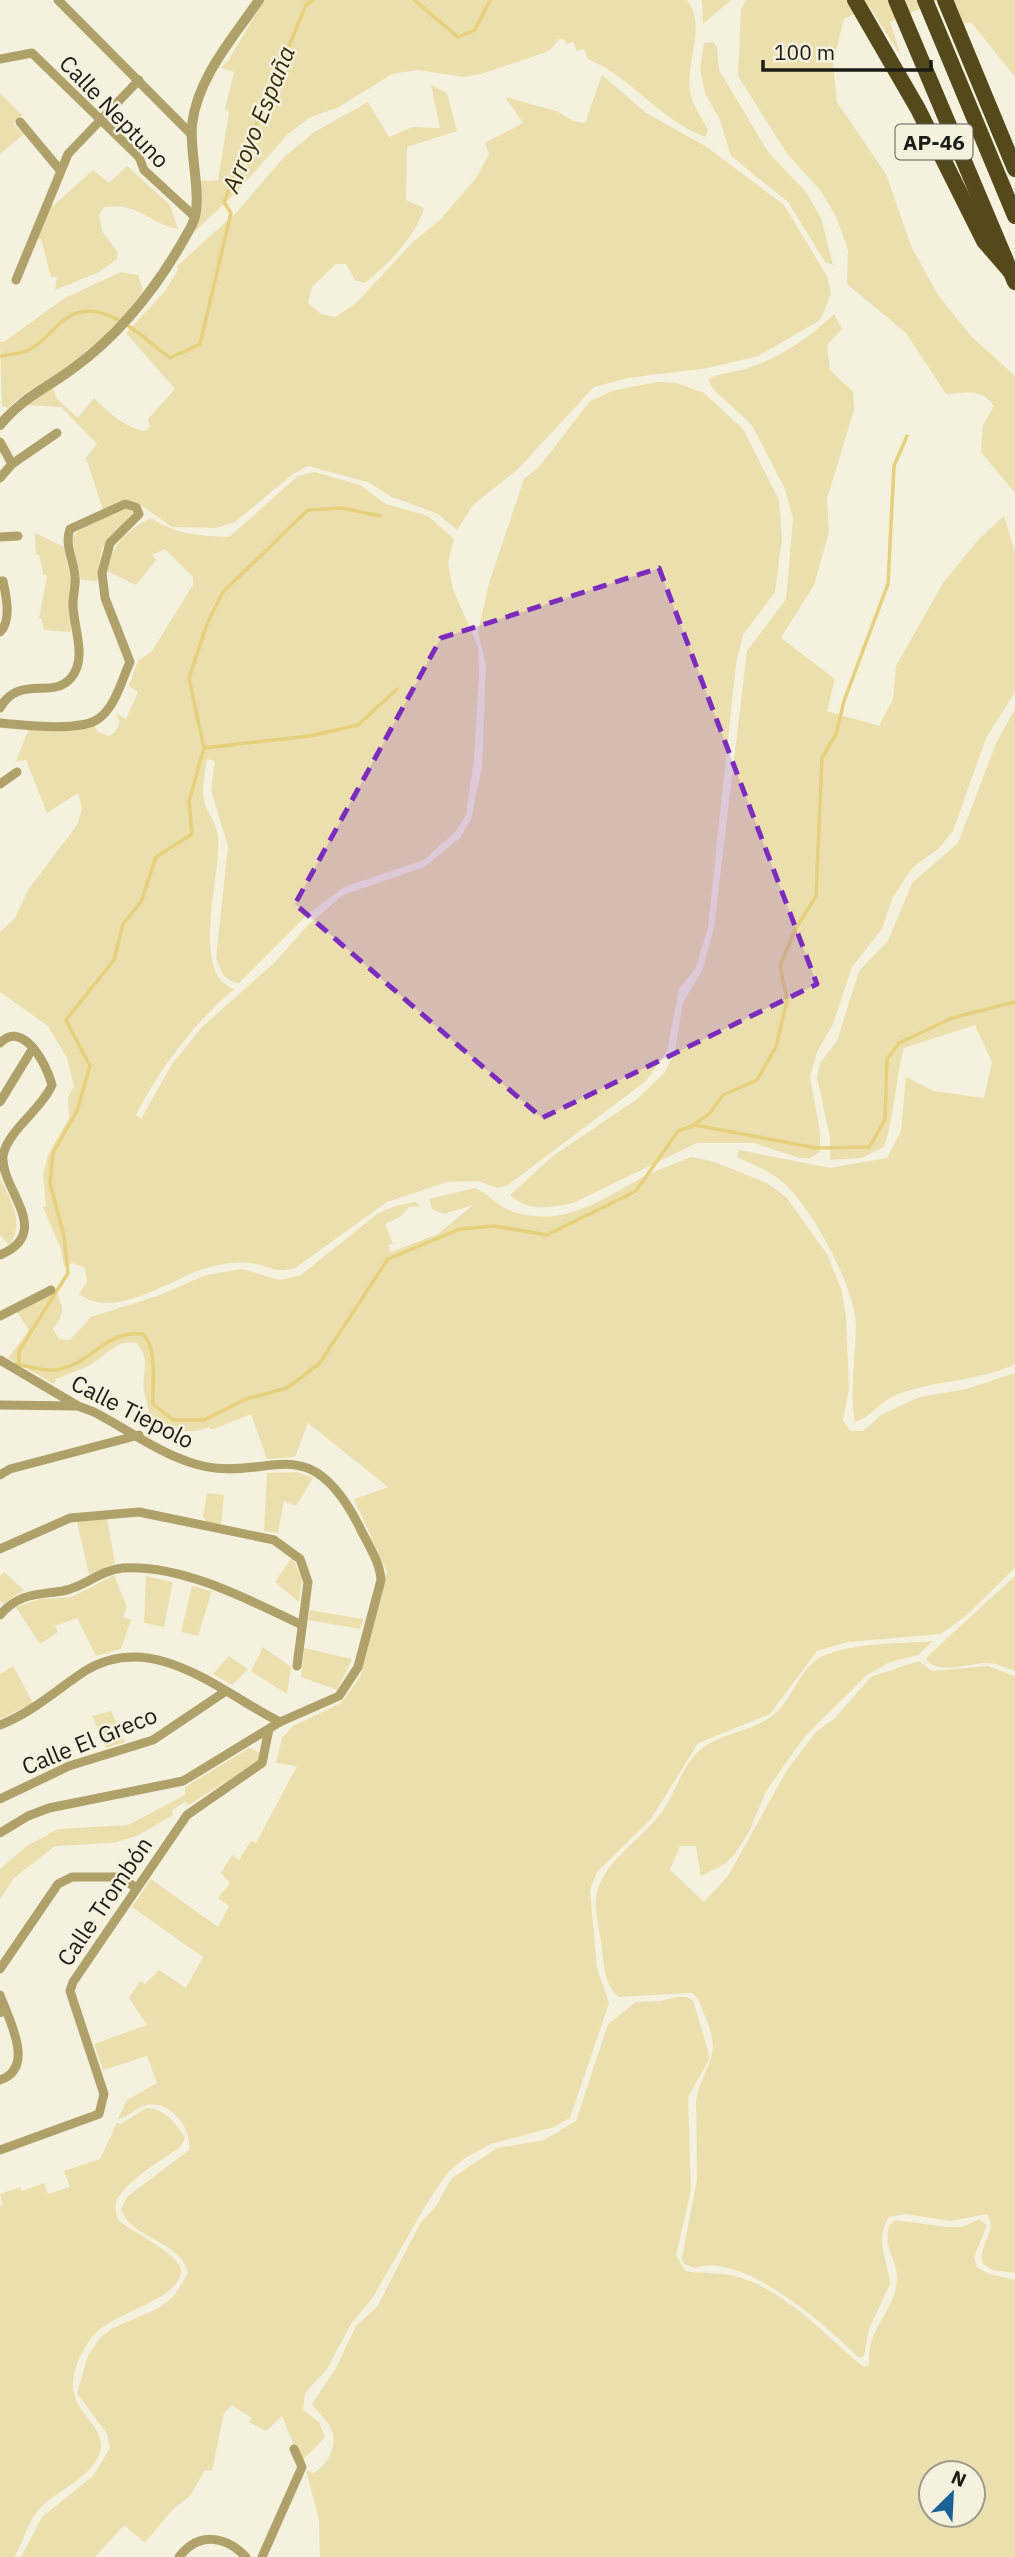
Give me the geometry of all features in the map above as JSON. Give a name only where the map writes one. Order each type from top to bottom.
[{"type":"highway","points":[[896,0],[1013,276]]},
{"type":"highway","name":"AP-46","points":[[945,0],[1015,169]]},
{"type":"highway","points":[[926,3],[1015,216]]},
{"type":"highway","name":"AP-46","points":[[858,5],[918,109],[984,241],[1013,276]]},
{"type":"street","points":[[58,0],[191,134]]},
{"type":"street","points":[[0,425],[19,403],[75,367],[137,311],[195,217],[197,200],[191,134],[202,86],[253,2]]},
{"type":"street","name":"Calle Neptuno","points":[[0,60],[32,54],[139,157],[144,170],[195,217]]},
{"type":"street","points":[[16,280],[68,153],[139,80]]},
{"type":"street","points":[[20,122],[60,170]]},
{"type":"street","points":[[0,478],[12,464],[57,433]]},
{"type":"street","points":[[0,442],[12,464]]},
{"type":"street","points":[[0,708],[6,698],[16,690],[58,686],[71,679],[78,665],[79,644],[73,604],[75,578],[67,538],[70,529],[125,504],[136,507],[139,514],[110,543],[104,557],[102,573],[105,598],[130,662],[111,704],[99,719],[84,724],[0,723]]},
{"type":"street","points":[[0,537],[18,536]]},
{"type":"street","points":[[0,581],[3,581],[6,599],[6,624],[0,632]]},
{"type":"street","points":[[0,784],[17,772]]},
{"type":"street","points":[[0,1043],[5,1038],[20,1037],[33,1048],[52,1085],[45,1102],[11,1138],[3,1156],[4,1170],[24,1224],[18,1243],[0,1255]]},
{"type":"street","points":[[0,1102],[33,1048]]},
{"type":"street","points":[[0,1316],[51,1290]]},
{"type":"street","name":"Calle Tiepolo","points":[[0,1360],[78,1406],[189,1462],[213,1468],[287,1463],[315,1472],[347,1503],[379,1566],[381,1580],[358,1667],[349,1684],[331,1701],[280,1722],[183,1781],[49,1808],[28,1816],[0,1833]]},
{"type":"street","points":[[0,1405],[78,1406]]},
{"type":"street","points":[[0,1475],[10,1469],[139,1435]]},
{"type":"street","points":[[0,1549],[70,1518],[139,1512],[274,1540],[290,1549],[305,1569],[308,1582],[297,1666]]},
{"type":"street","points":[[0,1615],[26,1595],[62,1591],[103,1572],[123,1568],[144,1569],[215,1584],[302,1625]]},
{"type":"street","points":[[0,1725],[37,1708],[83,1672],[117,1658],[149,1657],[202,1676],[280,1722]]},
{"type":"street","name":"Calle El Greco","points":[[0,1800],[69,1766],[153,1740],[226,1691]]},
{"type":"street","name":"Calle Trombón","points":[[0,2150],[92,2118],[103,2107],[104,2094],[70,1991],[73,1982],[135,1887],[187,1815],[262,1763],[269,1729]]},
{"type":"street","points":[[0,1969],[58,1884],[72,1877],[120,1877],[135,1887]]},
{"type":"street","points":[[0,1995],[3,2011],[20,2055],[18,2067],[10,2077],[0,2080]]},
{"type":"street","points":[[262,2557],[302,2467],[294,2449]]},
{"type":"street","points":[[178,2557],[198,2540],[211,2537],[227,2542],[246,2557]]},
{"type":"highlighted area","points":[[659,568],[817,984],[542,1118],[295,904],[441,638]]},
{"type":"shaded area","points":[[264,0],[687,0],[693,10],[696,32],[690,90],[708,130],[705,137],[673,120],[618,76],[588,59],[584,49],[577,51],[573,42],[567,44],[565,40],[559,39],[550,50],[481,74],[463,77],[418,70],[392,74],[339,107],[309,118],[287,135],[237,192],[195,231],[199,219],[199,181],[218,180],[229,112],[225,109],[234,72],[221,68],[228,61]]},
{"type":"shaded area","points":[[702,0],[731,0],[703,24]]},
{"type":"shaded area","points":[[746,0],[939,0],[890,22],[901,56],[869,6],[844,19],[833,63],[837,102],[886,174],[911,246],[938,295],[971,336],[1015,376],[1015,493],[981,452],[983,425],[994,406],[979,394],[946,394],[906,333],[847,284],[848,250],[836,216],[820,190],[788,155],[738,76],[741,9]]},
{"type":"shaded area","points":[[953,0],[1015,0],[1015,77],[971,22],[964,24]]},
{"type":"shaded area","points":[[713,42],[717,47],[719,70],[768,152],[806,192],[821,218],[833,265],[825,262],[788,202],[731,156],[720,120],[705,93],[700,68],[704,43]]},
{"type":"shaded area","points":[[602,75],[646,113],[707,147],[784,205],[827,276],[831,294],[820,320],[758,356],[708,368],[628,378],[594,387],[518,469],[473,505],[457,530],[438,514],[392,497],[368,482],[308,466],[293,474],[235,522],[216,528],[172,527],[135,501],[118,502],[103,510],[86,458],[97,444],[61,407],[26,405],[53,388],[57,399],[78,418],[94,398],[124,423],[146,431],[150,426],[148,419],[175,389],[126,333],[165,291],[178,270],[177,266],[236,213],[284,157],[316,131],[368,102],[389,137],[412,127],[440,128],[431,85],[447,93],[457,131],[407,147],[406,200],[424,208],[408,240],[392,258],[365,283],[355,280],[346,264],[336,264],[312,287],[308,303],[321,314],[335,317],[355,304],[413,242],[440,220],[476,178],[489,154],[485,143],[523,123],[505,97],[557,111],[573,121],[585,123]]},
{"type":"shaded area","points":[[0,93],[22,115],[13,124],[24,134],[0,154]]},
{"type":"shaded area","points":[[127,166],[170,205],[178,229],[159,223],[136,210],[116,206],[104,207],[99,215],[102,231],[118,253],[117,259],[99,272],[55,290],[57,277],[51,277],[41,239],[35,240],[49,204],[53,206],[93,170],[109,183]]},
{"type":"shaded area","points":[[121,272],[138,275],[143,290],[117,324],[74,363],[27,392],[8,408],[2,406],[0,342],[65,298]]},
{"type":"shaded area","points":[[834,314],[842,329],[827,345],[830,370],[853,392],[854,410],[827,499],[829,532],[814,585],[781,638],[835,679],[827,711],[879,726],[893,699],[896,666],[943,583],[979,539],[1004,516],[1015,552],[1015,692],[986,738],[953,831],[938,849],[912,868],[892,899],[882,929],[852,967],[833,1024],[817,1052],[810,1077],[820,1132],[820,1152],[810,1158],[799,1158],[754,1143],[697,1143],[573,1203],[548,1207],[524,1204],[510,1195],[554,1155],[636,1100],[665,1072],[675,1051],[683,1002],[702,971],[714,928],[747,651],[786,599],[793,519],[785,489],[752,425],[714,390],[708,379],[758,365],[782,353],[814,332]]},
{"type":"shaded area","points":[[658,382],[677,383],[704,393],[743,429],[779,500],[782,539],[775,592],[743,635],[736,664],[708,927],[696,968],[679,989],[667,1051],[646,1081],[508,1185],[498,1188],[478,1181],[447,1182],[387,1202],[295,1268],[276,1270],[256,1264],[228,1263],[201,1270],[122,1301],[92,1301],[79,1294],[87,1282],[85,1268],[73,1263],[64,1266],[61,1249],[43,1207],[46,1206],[43,1175],[48,1155],[69,1118],[68,1097],[74,1086],[67,1058],[48,1026],[0,992],[0,932],[15,918],[28,890],[77,825],[82,809],[78,793],[47,813],[26,760],[16,761],[29,729],[86,729],[94,725],[98,732],[109,736],[115,732],[120,722],[116,714],[126,719],[138,692],[129,686],[138,661],[152,651],[193,585],[193,577],[165,549],[152,555],[156,560],[136,585],[107,571],[112,553],[128,533],[151,518],[188,534],[229,537],[298,476],[315,472],[360,485],[386,504],[428,516],[454,539],[448,563],[453,589],[478,647],[474,759],[466,815],[456,831],[424,860],[344,887],[308,914],[239,983],[226,978],[216,958],[228,846],[211,790],[215,761],[207,759],[203,795],[218,837],[210,944],[213,964],[221,980],[234,989],[205,1017],[167,1063],[136,1115],[141,1119],[172,1064],[202,1027],[275,962],[308,925],[343,895],[424,867],[460,838],[471,819],[482,767],[486,665],[478,632],[489,583],[524,479],[539,467],[590,401],[615,390]]},
{"type":"shaded area","points":[[124,508],[134,511],[102,548],[97,581],[81,580],[72,538],[80,529]]},
{"type":"shaded area","points":[[35,533],[64,547],[71,581],[71,632],[44,630],[42,619],[39,618],[47,576],[43,574],[39,554],[36,555]]},
{"type":"shaded area","points":[[1015,709],[1015,1364],[985,1375],[907,1391],[892,1397],[855,1422],[853,1386],[856,1325],[854,1309],[839,1268],[817,1226],[792,1191],[770,1173],[737,1157],[739,1150],[830,1168],[887,1158],[901,1131],[906,1077],[934,1091],[984,1098],[992,1062],[975,1025],[904,1048],[884,1147],[861,1158],[830,1160],[830,1138],[817,1077],[820,1063],[837,1041],[859,971],[888,941],[912,883],[958,843],[997,741]]},
{"type":"shaded area","points":[[691,1157],[712,1161],[767,1183],[786,1197],[827,1254],[842,1291],[846,1318],[849,1388],[843,1420],[850,1431],[863,1431],[881,1415],[919,1397],[967,1389],[1015,1373],[1015,1568],[967,1615],[941,1634],[848,1642],[817,1651],[770,1714],[698,1743],[651,1819],[597,1872],[590,1890],[597,1968],[609,2003],[570,2118],[554,2127],[491,2144],[465,2158],[448,2172],[373,2297],[351,2324],[327,2369],[305,2393],[303,2410],[319,2422],[325,2437],[301,2462],[282,2416],[266,2431],[249,2422],[252,2418],[232,2405],[224,2413],[212,2471],[205,2470],[190,2496],[172,2510],[145,2543],[124,2525],[95,2557],[21,2557],[42,2517],[93,2476],[110,2448],[107,2434],[77,2393],[88,2356],[99,2339],[111,2329],[159,2308],[174,2296],[188,2273],[175,2253],[135,2228],[121,2209],[127,2197],[189,2150],[187,2133],[172,2112],[156,2105],[143,2106],[118,2119],[127,2100],[157,2083],[147,2056],[103,2070],[94,2044],[147,2025],[129,1998],[140,1981],[145,1984],[159,1970],[186,1988],[203,1957],[132,1907],[151,1879],[218,1927],[229,1906],[218,1898],[230,1883],[221,1873],[232,1855],[239,1860],[251,1841],[256,1843],[297,1766],[276,1763],[282,1738],[293,1726],[341,1703],[360,1677],[387,1572],[354,1499],[388,1487],[308,1423],[295,1457],[267,1459],[251,1414],[211,1430],[209,1427],[182,1430],[148,1421],[149,1410],[143,1385],[145,1360],[136,1343],[117,1346],[92,1364],[56,1379],[54,1384],[8,1358],[29,1330],[17,1312],[56,1292],[62,1311],[53,1329],[59,1339],[70,1340],[91,1317],[160,1295],[206,1275],[242,1269],[280,1280],[301,1275],[377,1214],[395,1206],[416,1202],[420,1206],[409,1207],[401,1216],[385,1224],[393,1244],[388,1245],[391,1252],[438,1234],[473,1205],[444,1214],[432,1209],[429,1199],[475,1188],[511,1211],[544,1217],[559,1215],[589,1206],[646,1176]]},
{"type":"shaded area","points":[[0,1178],[15,1211],[16,1228],[9,1245],[0,1235]]},
{"type":"shaded area","points":[[297,1472],[313,1478],[296,1506],[284,1501],[278,1533],[264,1531],[267,1473]]},
{"type":"shaded area","points":[[207,1493],[224,1495],[221,1524],[207,1522],[203,1516]]},
{"type":"shaded area","points":[[107,1519],[115,1563],[89,1575],[77,1522]]},
{"type":"shaded area","points":[[292,1557],[302,1578],[299,1602],[275,1582]]},
{"type":"shaded area","points":[[4,1572],[24,1590],[3,1604],[0,1601],[0,1576]]},
{"type":"shaded area","points":[[114,1575],[127,1607],[123,1617],[131,1620],[121,1649],[96,1656],[77,1618],[55,1626],[58,1632],[40,1644],[16,1607],[40,1599],[72,1597]]},
{"type":"shaded area","points":[[146,1576],[173,1582],[164,1627],[144,1623]]},
{"type":"shaded area","points":[[1015,1576],[1015,1671],[987,1663],[938,1667],[926,1659],[931,1653]]},
{"type":"shaded area","points":[[192,1586],[212,1591],[198,1636],[181,1632]]},
{"type":"shaded area","points":[[310,1610],[363,1619],[360,1629],[308,1620]]},
{"type":"shaded area","points":[[933,1641],[918,1655],[890,1662],[867,1675],[805,1736],[766,1791],[749,1832],[725,1864],[701,1876],[696,1846],[680,1846],[670,1870],[704,1902],[728,1876],[787,1770],[816,1732],[835,1718],[871,1677],[919,1661],[932,1671],[988,1666],[1015,1676],[1015,2273],[992,2270],[982,2263],[983,2250],[991,2226],[987,2214],[950,2221],[906,2214],[889,2217],[882,2242],[890,2284],[869,2329],[864,2356],[859,2358],[806,2311],[760,2281],[736,2270],[715,2266],[695,2268],[684,2264],[682,2258],[697,2179],[696,2101],[710,2060],[713,2042],[700,2003],[692,1993],[618,1997],[613,1992],[606,1974],[596,1900],[605,1874],[664,1809],[694,1756],[708,1744],[755,1726],[772,1716],[815,1661],[849,1648]]},
{"type":"shaded area","points":[[263,1647],[291,1667],[287,1694],[251,1671]]},
{"type":"shaded area","points":[[304,1648],[352,1659],[337,1690],[301,1677]]},
{"type":"shaded area","points":[[229,1656],[248,1669],[232,1685],[213,1674]]},
{"type":"shaded area","points":[[13,1666],[33,1703],[0,1719],[0,1674]]},
{"type":"shaded area","points":[[111,1711],[125,1742],[106,1748],[92,1716]]},
{"type":"shaded area","points":[[249,1748],[260,1753],[258,1762],[187,1806],[186,1801],[172,1810],[173,1815],[139,1835],[114,1843],[55,1846],[14,1878],[0,1899],[0,1869],[27,1846],[58,1829],[128,1825],[185,1795],[185,1787]]},
{"type":"shaded area","points":[[676,1997],[687,1997],[693,2001],[708,2050],[709,2060],[688,2097],[691,2191],[676,2255],[685,2271],[734,2276],[770,2291],[804,2314],[864,2367],[869,2365],[872,2340],[896,2290],[896,2271],[888,2241],[889,2226],[895,2220],[962,2227],[979,2219],[987,2225],[974,2257],[977,2267],[989,2274],[1015,2280],[1015,2557],[320,2557],[319,2520],[306,2470],[313,2473],[322,2466],[330,2455],[333,2437],[328,2424],[312,2404],[336,2368],[356,2326],[377,2307],[421,2222],[436,2206],[452,2178],[497,2148],[544,2140],[576,2121],[608,2024],[636,2002],[661,2001]]},
{"type":"shaded area","points":[[146,2108],[169,2117],[185,2138],[180,2147],[138,2176],[124,2190],[116,2206],[118,2220],[166,2251],[180,2266],[181,2273],[176,2284],[166,2293],[110,2322],[89,2341],[77,2364],[73,2383],[75,2397],[100,2439],[100,2452],[91,2468],[37,2511],[14,2557],[0,2557],[0,2206],[3,2205],[0,2194],[20,2187],[22,2191],[44,2183],[48,2194],[70,2187],[64,2171],[100,2159],[117,2123],[121,2124]]},
{"type":"waterway","name":"Arroyo España","points":[[0,356],[31,349],[64,320],[78,313],[92,311],[120,321],[170,358],[200,344],[231,213],[224,202],[306,5],[313,0]]},
{"type":"waterway","name":"Arroyo España","points":[[414,0],[458,37],[475,30],[490,0]]},
{"type":"waterway","points":[[695,1124],[709,1114],[723,1095],[757,1080],[776,1047],[787,1000],[780,966],[794,932],[816,896],[822,758],[836,734],[844,701],[888,584],[894,466],[907,436]]},
{"type":"waterway","points":[[204,748],[189,678],[207,624],[223,592],[308,510],[342,508],[380,516]]},
{"type":"waterway","points":[[19,1364],[19,1351],[68,1273],[64,1236],[50,1183],[53,1153],[77,1111],[90,1066],[66,1020],[114,960],[123,924],[141,902],[156,857],[192,834],[189,801],[204,748],[309,736],[358,725],[397,689]]},
{"type":"waterway","points":[[16,1364],[44,1370],[60,1369],[82,1360],[118,1337],[143,1334],[151,1348],[153,1404],[173,1420],[204,1420],[246,1399],[287,1388],[319,1364],[388,1259],[460,1229],[494,1226],[547,1235],[636,1191],[678,1131],[695,1125],[816,1148],[869,1147],[885,1120],[887,1059],[899,1043],[952,1018],[1015,1002]]}]
